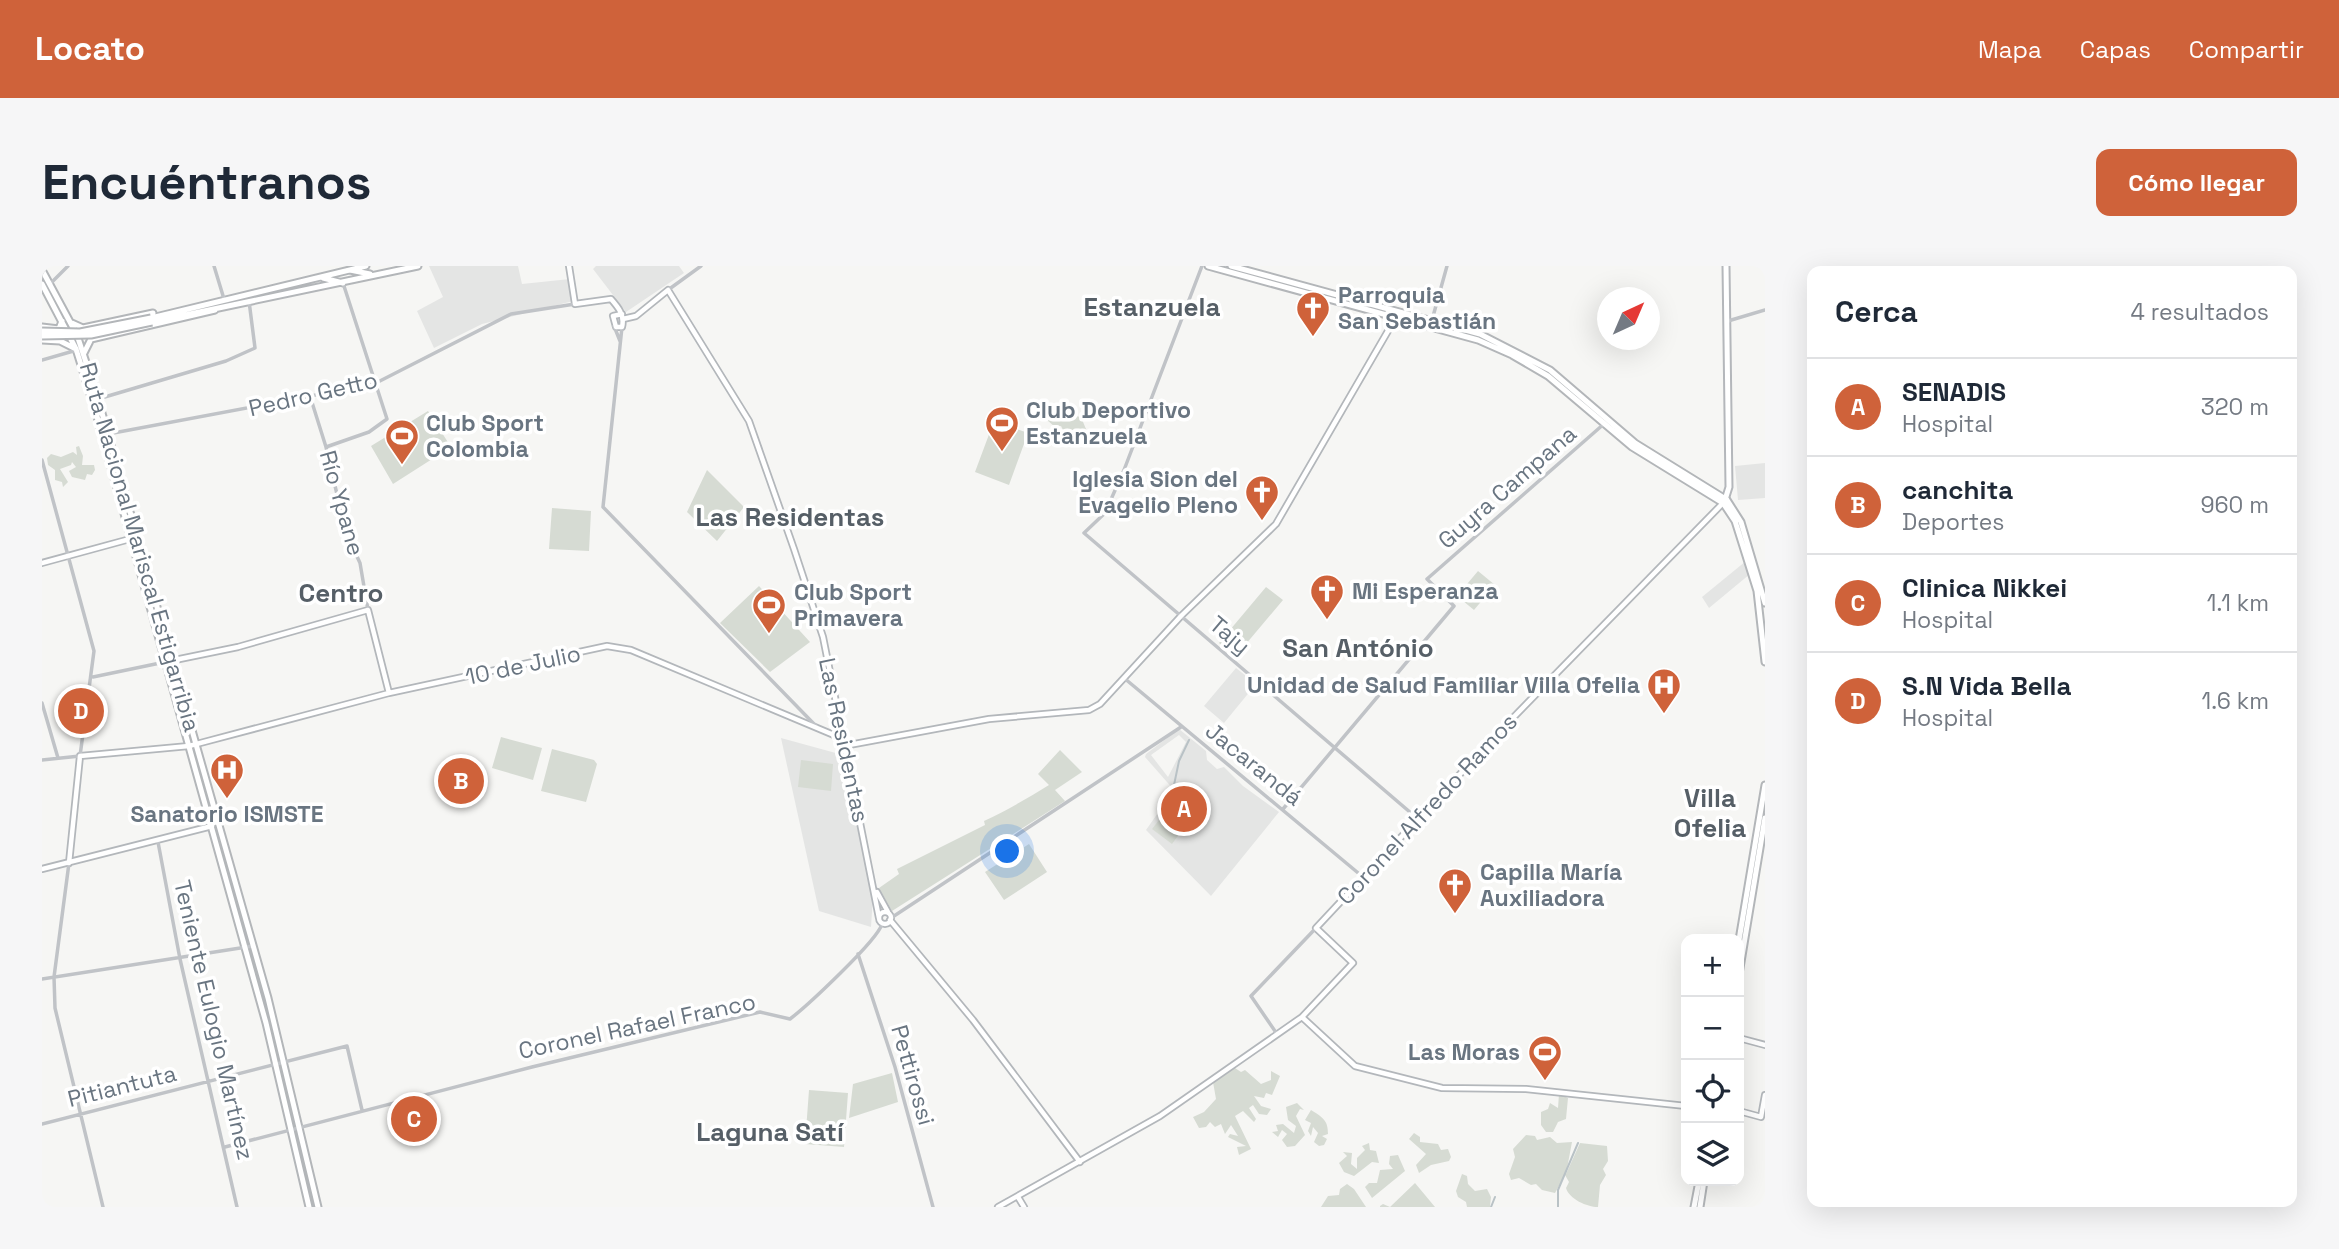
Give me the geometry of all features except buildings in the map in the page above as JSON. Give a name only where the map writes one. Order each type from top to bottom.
[{"type":"main road","points":[[42,334],[73,335],[151,320],[349,268],[366,266]]},
{"type":"main road","points":[[70,321],[83,328],[212,299],[249,301],[343,284],[418,266]]},
{"type":"main road","points":[[569,266],[575,304]]},
{"type":"main road","points":[[1208,266],[1398,315],[1432,320],[1480,334],[1538,362],[1642,454],[1725,502],[1741,522],[1765,603]]},
{"type":"main road","points":[[1231,266],[1478,340],[1512,355],[1554,381],[1607,422]]},
{"type":"main road","points":[[1726,266],[1729,488],[1725,502],[1735,521],[1757,591],[1765,662]]},
{"type":"main road","points":[[349,268],[364,275],[406,269]]},
{"type":"main road","points":[[42,270],[70,321],[73,335]]},
{"type":"main road","points":[[290,283],[324,277],[343,284]]},
{"type":"main road","points":[[42,284],[73,335]]},
{"type":"main road","points":[[613,316],[636,316],[668,290]]},
{"type":"main road","name":"Las Residentas","points":[[668,290],[749,421],[821,632],[882,924]]},
{"type":"main road","name":"Pedro Getto","points":[[575,304],[609,298],[614,303]]},
{"type":"main road","points":[[84,353],[91,339],[216,310],[223,301]]},
{"type":"main road","points":[[614,303],[622,317],[622,327],[614,326],[614,303]]},
{"type":"main road","points":[[42,334],[61,328],[60,315]]},
{"type":"main road","points":[[845,743],[849,745],[999,718],[1089,710],[1276,524],[1398,315]]},
{"type":"main road","points":[[42,334],[77,349]]},
{"type":"main road","name":"Ruta Nacional Mariscal Estigarribia","points":[[73,335],[84,353],[173,662],[211,827],[276,1064],[309,1207]]},
{"type":"main road","name":"Ruta Nacional Mariscal Estigarribia","points":[[73,335],[166,662],[219,823],[284,1062],[318,1207]]},
{"type":"main road","name":"Coronel Alfredo Ramos","points":[[1316,928],[1705,518],[1725,502]]},
{"type":"main road","points":[[42,563],[130,539]]},
{"type":"main road","points":[[133,549],[141,546]]},
{"type":"main road","points":[[166,662],[368,610]]},
{"type":"main road","name":"Río Ypane","points":[[368,610],[389,693]]},
{"type":"main road","name":"10 de Julio","points":[[80,756],[193,745],[389,693],[616,647],[820,730],[845,743]]},
{"type":"main road","points":[[69,863],[80,756]]},
{"type":"main road","points":[[1740,934],[1765,785]]},
{"type":"main road","points":[[1744,944],[1765,818]]},
{"type":"main road","points":[[42,869],[158,842],[219,823]]},
{"type":"main road","name":"Las Residentas","points":[[875,888],[890,917],[1080,1162]]},
{"type":"main road","points":[[879,918],[884,912],[890,917],[882,924]]},
{"type":"main road","points":[[998,1207],[1160,1116],[1302,1017],[1353,963],[1316,928]]},
{"type":"main road","points":[[1302,1017],[1355,1066],[1442,1088],[1526,1089],[1681,1105]]},
{"type":"main road","points":[[1744,1039],[1765,1045]]},
{"type":"main road","points":[[1744,1112],[1761,1117],[1765,1095]]},
{"type":"main road","points":[[1694,1207],[1698,1186]]},
{"type":"main road","points":[[1700,1207],[1703,1186]]},
{"type":"main road","points":[[1018,1197],[1024,1207]]},
{"type":"street","points":[[50,284],[68,266]]},
{"type":"street","points":[[214,266],[223,301]]},
{"type":"street","points":[[668,290],[701,266]]},
{"type":"street","name":"Tajy","points":[[1202,266],[1105,513],[1084,533],[1418,819]]},
{"type":"street","points":[[1432,320],[1447,266]]},
{"type":"street","points":[[326,447],[369,432],[387,419],[343,284]]},
{"type":"street","points":[[98,399],[214,365],[255,348],[249,301]]},
{"type":"street","name":"Pedro Getto","points":[[108,434],[374,384],[511,314],[575,304]]},
{"type":"street","points":[[1728,321],[1765,310]]},
{"type":"street","points":[[614,326],[620,341]]},
{"type":"street","points":[[622,327],[603,507],[820,730]]},
{"type":"street","points":[[42,360],[77,349]]},
{"type":"street","name":"Río Ypane","points":[[310,396],[326,447],[346,533],[360,563],[368,610]]},
{"type":"street","name":"Guyra Campana","points":[[1336,748],[1454,606],[1427,579],[1607,422]]},
{"type":"street","points":[[42,460],[94,651],[93,677],[80,756],[42,760]]},
{"type":"street","points":[[93,677],[166,662]]},
{"type":"street","name":"Jacarandá","points":[[1124,678],[1363,877]]},
{"type":"street","points":[[42,703],[58,758]]},
{"type":"street","points":[[890,917],[1181,727]]},
{"type":"street","points":[[1283,809],[1336,748]]},
{"type":"street","name":"Teniente Eulogio Martínez","points":[[158,842],[180,959],[237,1207]]},
{"type":"street","points":[[69,863],[54,977],[55,1008],[103,1207]]},
{"type":"street","name":"Coronel Rafael Franco","points":[[362,1110],[760,1013],[790,1019],[858,954],[880,931],[882,924]]},
{"type":"street","name":"Coronel Alfredo Ramos","points":[[1277,1034],[1251,996],[1316,928]]},
{"type":"street","points":[[42,979],[253,946]]},
{"type":"street","name":"Pettirossi","points":[[858,954],[895,1067],[933,1207]]},
{"type":"street","name":"Pitiantuta","points":[[42,1124],[347,1046],[362,1110]]},
{"type":"street","points":[[225,1147],[362,1110]]},
{"type":"shaded area","points":[[429,266],[518,266],[522,284],[570,279],[573,301],[482,324],[434,348],[417,311],[443,297]]},
{"type":"shaded area","points":[[596,266],[679,266],[684,273],[626,312],[593,269]]},
{"type":"shaded area","name":"Club Sport Colombia","points":[[428,411],[451,447],[393,484],[371,446]]},
{"type":"shaded area","points":[[1050,413],[1062,420],[1069,415],[1081,417],[1093,446],[1070,444],[1061,426],[1055,427],[1047,420]]},
{"type":"shaded area","name":"Club Deportivo Estanzuela","points":[[994,421],[1028,433],[1009,485],[975,472]]},
{"type":"shaded area","points":[[79,446],[83,456],[82,465],[94,465],[95,470],[92,475],[87,474],[85,480],[72,477],[69,471],[76,467],[72,462],[60,469],[68,482],[63,487],[62,482],[55,480],[55,470],[48,465],[47,458],[51,454],[61,457],[73,452],[77,455],[76,447]]},
{"type":"shaded area","points":[[1765,463],[1765,498],[1738,500],[1735,466]]},
{"type":"shaded area","points":[[707,470],[744,507],[717,541],[687,512]]},
{"type":"shaded area","points":[[552,508],[591,511],[589,551],[549,549]]},
{"type":"shaded area","points":[[1746,561],[1750,574],[1709,608],[1702,597]]},
{"type":"shaded area","points":[[1478,571],[1495,585],[1474,610],[1457,596]]},
{"type":"shaded area","points":[[759,586],[810,642],[770,672],[720,623]]},
{"type":"shaded area","points":[[1266,587],[1283,600],[1235,657],[1219,643]]},
{"type":"shaded area","points":[[1236,668],[1256,684],[1224,723],[1204,706]]},
{"type":"shaded area","points":[[1179,729],[1206,751],[1207,760],[1217,769],[1224,767],[1243,786],[1279,812],[1211,896],[1146,830],[1174,790],[1145,757]],"holes":[[[1179,735],[1186,742],[1168,777],[1151,755]]]},
{"type":"shaded area","points":[[501,737],[542,748],[533,780],[492,768]]},
{"type":"shaded area","points":[[781,738],[843,755],[873,896],[871,927],[819,911]]},
{"type":"shaded area","points":[[552,749],[594,760],[597,764],[586,802],[541,791]]},
{"type":"shaded area","points":[[1060,750],[1082,772],[1055,790],[1065,801],[892,911],[879,888],[899,874],[897,869],[985,825],[984,821],[1049,785],[1038,774]]},
{"type":"shaded area","points":[[801,760],[833,764],[831,791],[798,787]]},
{"type":"shaded area","points":[[1180,793],[1199,807],[1172,844],[1152,829]]},
{"type":"shaded area","points":[[1029,844],[1047,872],[1004,900],[985,872]]},
{"type":"shaded area","points":[[1223,1068],[1235,1068],[1241,1072],[1245,1070],[1261,1084],[1271,1080],[1271,1071],[1280,1076],[1272,1095],[1266,1093],[1264,1098],[1254,1096],[1261,1106],[1271,1109],[1267,1115],[1259,1114],[1253,1105],[1249,1108],[1256,1119],[1254,1122],[1243,1111],[1235,1116],[1251,1149],[1239,1155],[1237,1147],[1246,1146],[1228,1137],[1230,1134],[1238,1136],[1231,1125],[1225,1134],[1221,1124],[1215,1127],[1210,1122],[1206,1127],[1199,1128],[1193,1117],[1204,1112],[1216,1099],[1213,1082]]},
{"type":"shaded area","points":[[892,1073],[898,1102],[849,1118],[853,1084]]},
{"type":"shaded area","points":[[809,1090],[848,1093],[844,1147],[805,1144]]},
{"type":"shaded area","points":[[1559,1094],[1568,1098],[1566,1119],[1558,1122],[1553,1132],[1546,1132],[1541,1125],[1541,1112],[1548,1109],[1550,1103],[1558,1108]]},
{"type":"shaded area","points":[[1297,1103],[1304,1110],[1300,1109],[1296,1116],[1305,1135],[1295,1146],[1287,1147],[1282,1140],[1287,1134],[1282,1130],[1278,1137],[1272,1132],[1278,1131],[1276,1125],[1283,1124],[1294,1133],[1296,1126],[1288,1120],[1286,1107]]},
{"type":"shaded area","points":[[1311,1110],[1326,1123],[1328,1134],[1322,1136],[1327,1139],[1324,1145],[1319,1146],[1314,1142],[1318,1133],[1313,1127],[1311,1136],[1308,1131],[1311,1123],[1305,1120]]},
{"type":"shaded area","points":[[1414,1133],[1420,1137],[1420,1142],[1438,1144],[1441,1150],[1448,1149],[1451,1157],[1449,1161],[1431,1165],[1419,1173],[1416,1165],[1426,1154],[1409,1139]]},
{"type":"shaded area","points":[[1526,1135],[1535,1136],[1537,1140],[1550,1137],[1557,1143],[1572,1142],[1566,1174],[1580,1143],[1607,1146],[1608,1161],[1603,1169],[1606,1175],[1600,1185],[1598,1207],[1584,1204],[1571,1196],[1566,1188],[1569,1182],[1565,1175],[1555,1193],[1542,1190],[1536,1184],[1531,1185],[1519,1178],[1511,1180],[1509,1174],[1515,1157],[1513,1149]]},
{"type":"shaded area","points":[[1369,1143],[1370,1150],[1376,1151],[1379,1163],[1372,1162],[1354,1176],[1344,1172],[1339,1163],[1347,1156],[1343,1152],[1352,1153],[1351,1164],[1357,1169],[1357,1158],[1365,1150],[1362,1146]]},
{"type":"shaded area","points":[[1398,1155],[1405,1171],[1372,1198],[1365,1187],[1369,1183],[1377,1183],[1380,1170],[1393,1169],[1389,1164],[1390,1156]]},
{"type":"shaded area","points":[[1462,1174],[1467,1176],[1468,1184],[1475,1191],[1487,1189],[1491,1197],[1490,1207],[1467,1207],[1466,1202],[1458,1197],[1456,1191]]},
{"type":"shaded area","points":[[1415,1183],[1435,1207],[1390,1207]]},
{"type":"shaded area","points":[[1347,1184],[1354,1189],[1366,1207],[1321,1207],[1328,1196],[1339,1195],[1340,1189]]},
{"type":"waterway","points":[[1174,785],[1179,761],[1189,740]]},
{"type":"waterway","points":[[1558,1207],[1558,1190],[1578,1143]]},
{"type":"waterway","points":[[1491,1207],[1495,1197]]},
{"type":"place","name":"Parroquia San Sebastián","points":[[1313,338]]},
{"type":"place","name":"Club Deportivo Estanzuela","points":[[1002,453]]},
{"type":"place","name":"Club Sport Colombia","points":[[402,466]]},
{"type":"place","name":"Iglesia Sion del Evagelio Pleno","points":[[1262,522]]},
{"type":"place","name":"Mi Esperanza","points":[[1327,621]]},
{"type":"place","name":"Club Sport Primavera","points":[[769,635]]},
{"type":"place","name":"S.N Vida Bella","points":[[81,711]]},
{"type":"place","name":"Unidad de Salud Familiar Villa Ofelia","points":[[1664,715]]},
{"type":"place","name":"canchita","points":[[461,781]]},
{"type":"place","name":"Sanatorio ISMSTE","points":[[227,800]]},
{"type":"place","name":"SENADIS","points":[[1184,809]]},
{"type":"place","name":"Capilla María Auxiliadora","points":[[1455,915]]},
{"type":"place","name":"Las Moras","points":[[1545,1082]]},
{"type":"place","name":"Clinica Nikkei","points":[[414,1119]]},
{"type":"district","name":"Estanzuela","points":[[1152,307]]},
{"type":"district","name":"Las Residentas","points":[[790,517]]},
{"type":"district","name":"Centro","points":[[341,593]]},
{"type":"district","name":"San António","points":[[1358,648]]},
{"type":"district","name":"Villa Ofelia","points":[[1710,813]]},
{"type":"district","name":"Laguna Satí","points":[[770,1132]]}]
